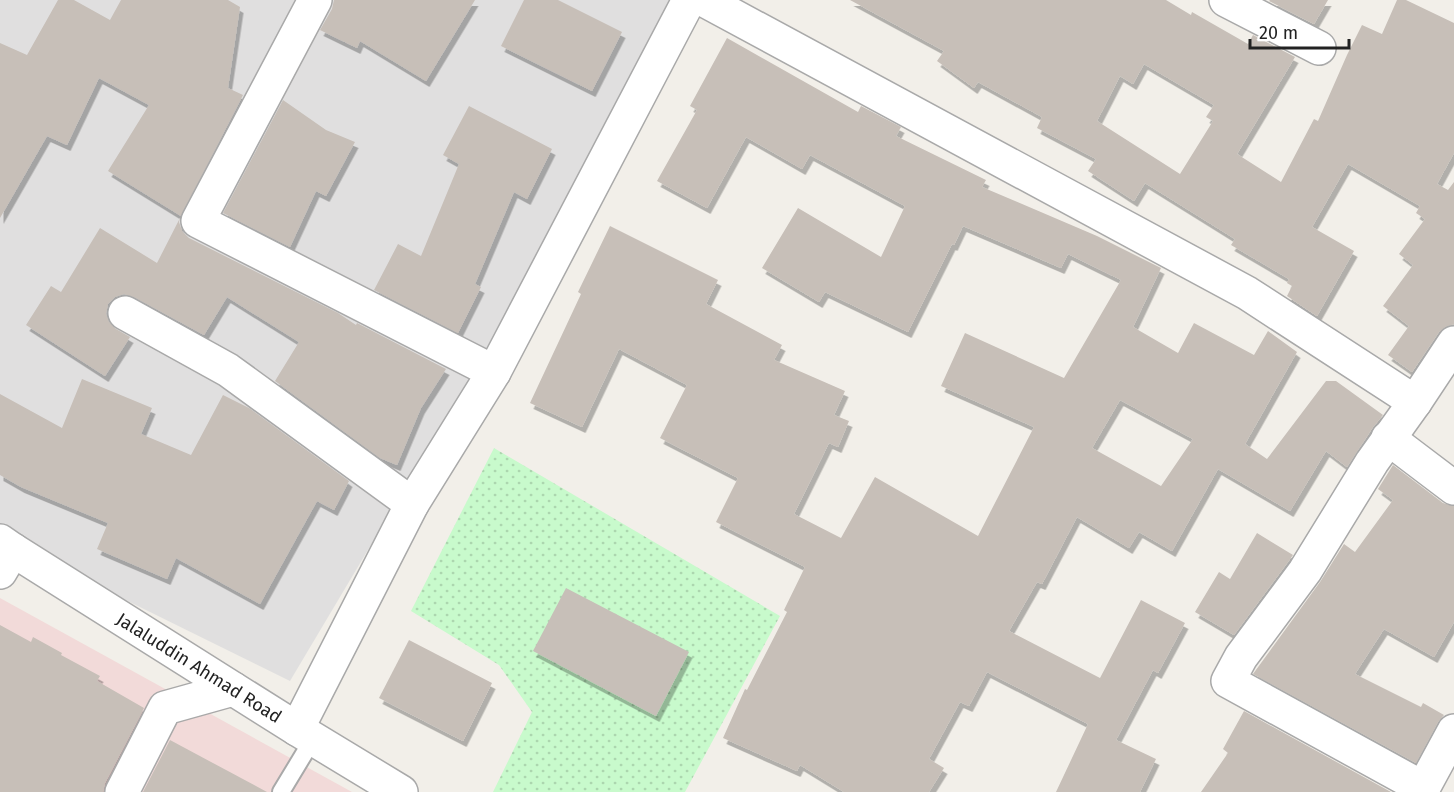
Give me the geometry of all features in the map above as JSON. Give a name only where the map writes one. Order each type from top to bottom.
[{"type":"street","points":[[315,0],[198,221],[494,372]]},
{"type":"street","points":[[305,734],[412,504],[494,372],[689,0]]},
{"type":"street","points":[[704,0],[1247,293],[1415,402]]},
{"type":"street","points":[[1226,0],[1319,48]]},
{"type":"street","points":[[125,313],[228,370],[412,504]]},
{"type":"street","points":[[1454,343],[1372,462],[1305,571],[1241,657],[1227,681],[1422,790],[1454,731]]},
{"type":"street","points":[[1388,438],[1454,488]]},
{"type":"street","name":"Jalaluddin Ahmad Road","points":[[4,555],[233,689],[401,792]]},
{"type":"street","points":[[122,792],[165,708],[233,689]]},
{"type":"lane","points":[[281,792],[305,734]]},
{"type":"shaded area","points":[[0,0],[695,0],[290,681],[0,537]]},
{"type":"shaded area","points":[[0,598],[352,792],[0,792]]},
{"type":"green space","points":[[494,448],[780,616],[685,792],[493,792],[532,712],[499,665],[411,611]]},
{"type":"building","points":[[58,0],[74,0],[110,20],[121,0],[228,0],[240,7],[228,88],[243,95],[181,216],[108,171],[149,105],[99,78],[67,145],[47,136],[0,218],[0,43],[27,55]]},
{"type":"building","points":[[334,0],[475,0],[426,81],[360,41],[357,48],[320,30],[332,9]]},
{"type":"building","points":[[524,0],[558,0],[622,32],[592,91],[501,46]]},
{"type":"building","points":[[850,0],[1166,0],[1248,44],[1253,35],[1295,57],[1237,154],[1281,182],[1314,119],[1318,121],[1362,25],[1382,34],[1397,0],[1406,0],[1454,23],[1454,153],[1437,184],[1448,190],[1454,182],[1454,324],[1439,332],[1412,372],[1388,355],[1409,326],[1383,306],[1413,265],[1399,254],[1425,219],[1416,213],[1420,206],[1348,164],[1312,227],[1354,251],[1317,316],[1287,296],[1292,286],[1287,283],[1289,279],[1231,245],[1235,239],[1145,183],[1134,201],[1088,171],[1096,159],[1037,128],[1042,117],[978,82],[974,88],[937,61],[944,51]],"holes":[[[1144,64],[1214,105],[1206,117],[1213,121],[1180,174],[1097,121],[1120,76],[1133,84]]]},
{"type":"building","points":[[1270,0],[1328,0],[1314,24]]},
{"type":"building","points":[[727,38],[858,112],[861,106],[901,127],[896,136],[986,180],[982,187],[1097,236],[1161,268],[1133,327],[1178,353],[1194,323],[1254,355],[1268,331],[1297,352],[1245,444],[1267,459],[1326,381],[1336,381],[1383,415],[1347,467],[1326,451],[1290,511],[1218,469],[1172,551],[1139,532],[1129,548],[1077,517],[1042,584],[1037,582],[1009,631],[1100,678],[1141,600],[1185,623],[1158,673],[1153,670],[1116,740],[1156,759],[1140,792],[1056,792],[1088,724],[987,672],[969,706],[960,702],[929,759],[944,768],[929,792],[844,792],[800,765],[797,771],[723,738],[745,689],[747,690],[787,612],[784,610],[805,567],[716,522],[738,478],[660,438],[687,385],[619,349],[582,427],[530,403],[581,294],[578,292],[610,226],[718,280],[706,304],[782,345],[774,360],[845,391],[834,415],[849,421],[838,447],[829,443],[794,514],[841,538],[875,477],[978,536],[1034,427],[941,386],[965,333],[1064,378],[1121,280],[1068,254],[1061,268],[963,226],[908,332],[825,292],[819,302],[762,268],[798,208],[881,257],[905,206],[810,155],[802,169],[746,137],[707,208],[657,181],[697,110],[690,106]],"holes":[[[1120,400],[1193,439],[1161,486],[1092,448]]]},
{"type":"building","points":[[283,100],[326,130],[355,142],[326,196],[316,191],[290,247],[223,213]]},
{"type":"building","points":[[469,106],[552,149],[527,199],[514,192],[475,284],[481,287],[458,333],[374,290],[398,244],[421,256],[459,164],[443,155]]},
{"type":"building","points":[[180,218],[182,231],[189,238],[446,369],[421,408],[397,465],[380,458],[275,381],[299,342],[227,297],[204,335],[134,297],[124,294],[115,297],[108,304],[106,314],[109,322],[130,337],[105,376],[26,325],[51,286],[61,292],[100,228],[157,263]]},
{"type":"building","points":[[82,379],[152,408],[141,434],[191,455],[223,395],[249,408],[349,481],[334,510],[317,501],[260,604],[176,558],[167,579],[97,549],[108,523],[21,487],[0,475],[0,394],[62,428]]},
{"type":"building","points":[[1393,465],[1443,503],[1454,506],[1454,622],[1434,657],[1384,629],[1355,674],[1421,707],[1423,703],[1444,715],[1416,763],[1253,674],[1320,582],[1344,544],[1355,552],[1393,500],[1378,489]]},
{"type":"building","points":[[1257,533],[1293,555],[1234,635],[1195,612],[1219,572],[1230,579]]},
{"type":"building","points":[[566,588],[689,652],[656,716],[533,651]]},
{"type":"building","points":[[0,625],[31,642],[33,637],[62,653],[61,655],[100,676],[97,681],[144,708],[105,783],[103,792],[0,792]]},
{"type":"building","points":[[409,640],[492,683],[463,741],[379,698]]},
{"type":"building","points":[[1244,711],[1391,792],[1201,792],[1228,753],[1223,749]]},
{"type":"building","points":[[170,740],[267,792],[143,792]]}]
